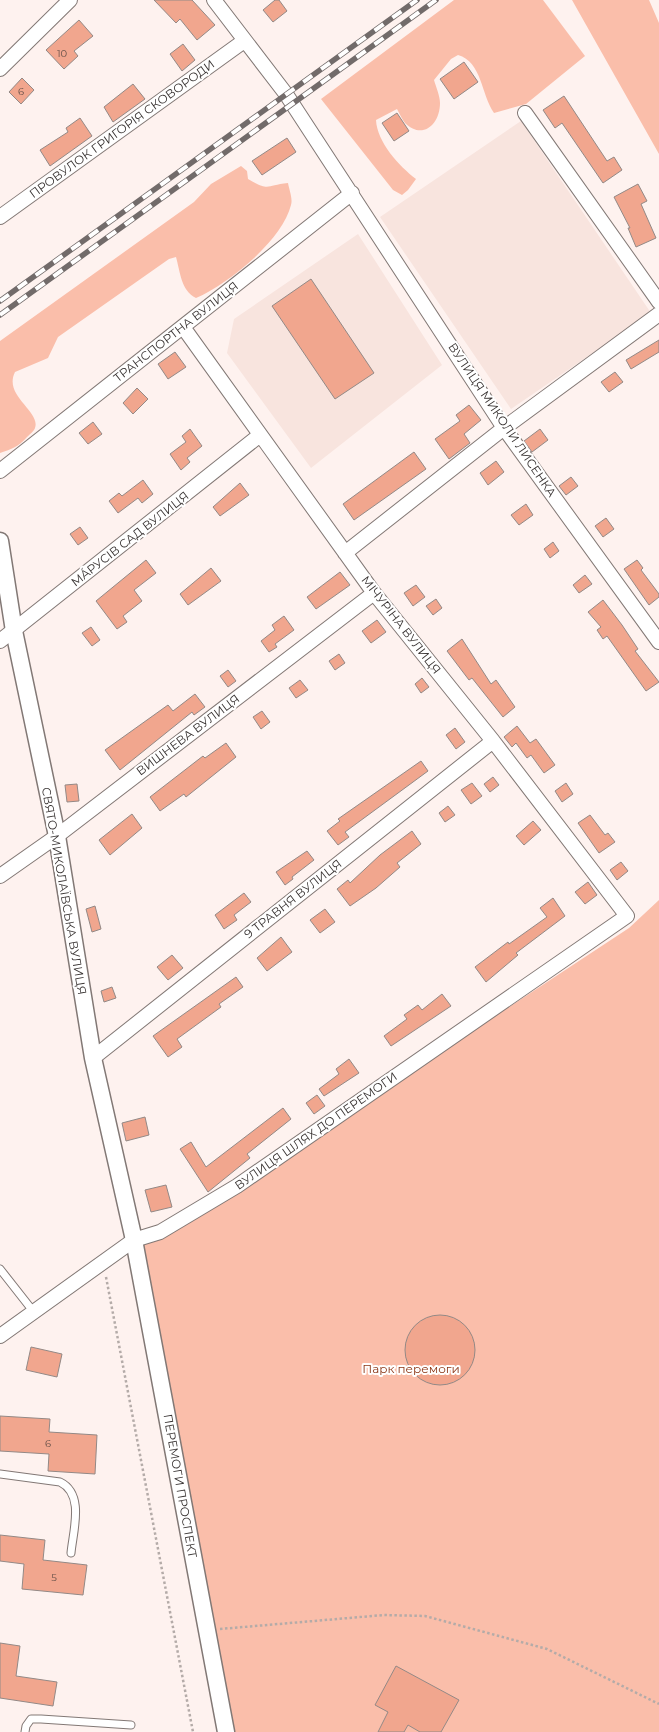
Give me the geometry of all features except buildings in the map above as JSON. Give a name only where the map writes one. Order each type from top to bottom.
[{"type":"street","points":[[0,69],[70,0]]},
{"type":"street","name":"ВУЛИЦЯ МИКОЛИ ЛИСЕНКА","points":[[214,0],[286,94],[504,428],[659,642]]},
{"type":"street","name":"ПРОВУЛОК ГРИГОРІЯ СКОВОРОДИ","points":[[0,217],[244,41]]},
{"type":"street","points":[[526,113],[659,302]]},
{"type":"street","name":"ТРАНСПОРТНА ВУЛИЦЯ","points":[[0,472],[352,193]]},
{"type":"street","points":[[346,553],[504,428],[659,314]]},
{"type":"street","name":"МІЧУРІНА ВУЛИЦЯ","points":[[184,327],[374,592],[493,740],[627,916]]},
{"type":"street","name":"МÁРУСІВ САД ВУЛИЦЯ","points":[[0,641],[260,435]]},
{"type":"street","name":"СВЯТО-МИКОЛАЇВСЬКА ВУЛИЦЯ","points":[[0,541],[14,631],[57,836],[93,1058],[134,1240]]},
{"type":"street","name":"ВИШНЕВА ВУЛИЦЯ","points":[[0,876],[57,836],[374,592]]},
{"type":"street","name":"9 ТРАВНЯ ВУЛИЦЯ","points":[[93,1058],[493,740]]},
{"type":"street","name":"ВУЛИЦЯ ШЛЯХ ДО ПЕРЕМОГИ","points":[[0,1336],[134,1240],[160,1232],[237,1186],[627,916]]},
{"type":"street","name":"ПЕРЕМОГИ ПРОСПЕКТ","points":[[134,1240],[226,1732]]},
{"type":"lane","points":[[0,1269],[33,1311]]},
{"type":"lane","points":[[0,1474],[60,1482],[67,1485],[73,1493],[75,1503],[70,1553]]},
{"type":"lane","points":[[25,1732],[26,1726],[31,1719],[131,1725]]},
{"type":"path","points":[[103,1262],[192,1732]]},
{"type":"path","points":[[206,1630],[384,1615],[425,1616],[547,1649],[659,1704]]},
{"type":"shaded area","points":[[521,121],[651,313],[511,409],[380,217]]},
{"type":"shaded area","points":[[358,234],[442,365],[311,468],[227,353],[234,319]]},
{"type":"green space","points":[[454,0],[543,0],[585,56],[526,104],[494,113],[477,71],[472,64],[458,55],[451,59],[434,80],[440,100],[439,111],[437,118],[429,128],[418,130],[411,128],[405,123],[397,109],[376,120],[380,137],[390,153],[416,179],[402,195],[393,190],[321,99]]},
{"type":"green space","points":[[572,0],[649,0],[659,23],[659,154]]},
{"type":"green space","points":[[241,166],[247,171],[248,179],[265,187],[288,183],[291,205],[286,219],[277,233],[238,272],[196,298],[184,286],[176,257],[169,259],[58,337],[48,358],[15,372],[14,388],[33,415],[35,428],[18,445],[0,453],[0,341],[194,202],[211,184]]},
{"type":"green space","name":"Парк перемоги","points":[[659,900],[659,1732],[226,1732],[134,1240],[237,1186],[629,928]]},
{"type":"railway","points":[[0,301],[417,0]]},
{"type":"railway","points":[[0,315],[436,0]]}]
